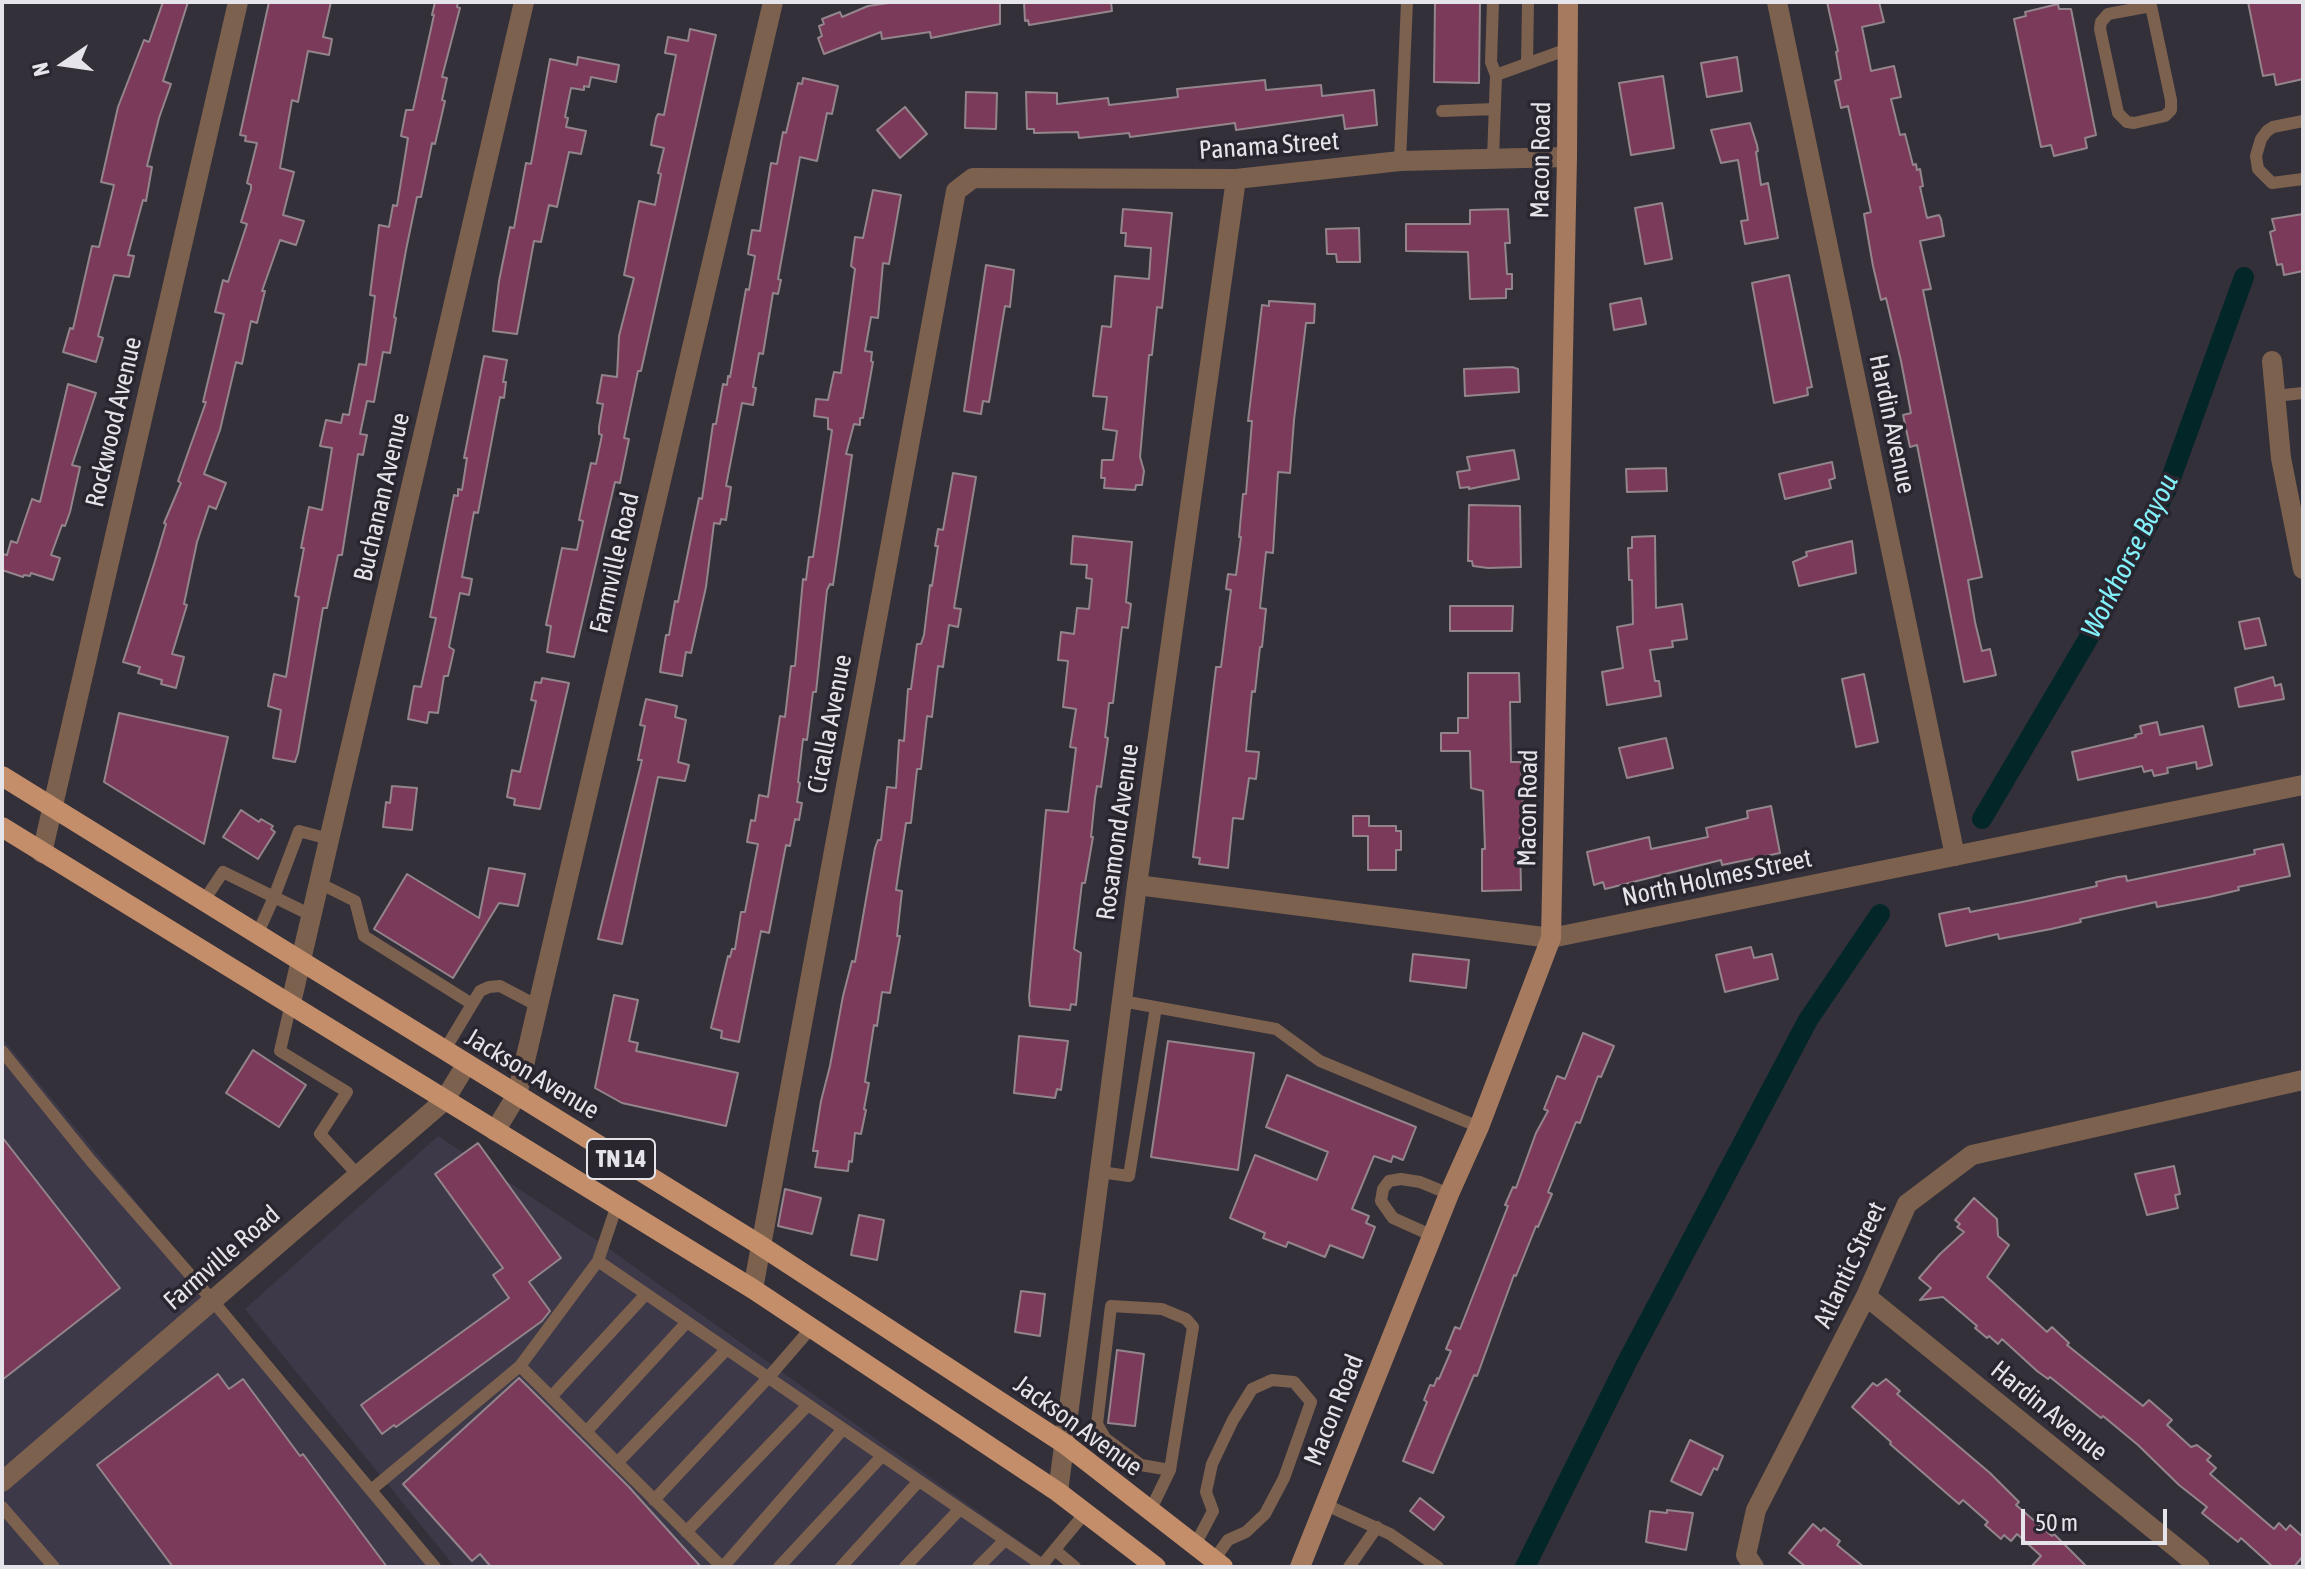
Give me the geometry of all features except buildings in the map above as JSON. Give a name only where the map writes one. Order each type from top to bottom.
[{"type":"main road","name":"Macon Road","points":[[1300,1567],[1449,1194],[1479,1127],[1551,938],[1568,2]]},
{"type":"main road","name":"Jackson Avenue","points":[[2,776],[760,1245],[1065,1444],[1218,1564]]},
{"type":"main road","name":"TN 14","points":[[2,827],[753,1289],[1058,1492],[1156,1567]]},
{"type":"street","name":"Rockwood Avenue","points":[[42,853],[238,2]]},
{"type":"street","name":"Buchanan Avenue","points":[[291,1003],[524,2]]},
{"type":"street","name":"Farmville Road","points":[[495,1131],[517,1095],[773,2]]},
{"type":"street","name":"Hardin Avenue","points":[[1777,2],[1955,856]]},
{"type":"street","name":"Panama Street","points":[[973,178],[1236,179],[1400,161],[1567,157]]},
{"type":"street","name":"Cicalla Avenue","points":[[753,1289],[956,191],[973,178]]},
{"type":"street","name":"Rosamond Avenue","points":[[1058,1492],[1137,885],[1236,179]]},
{"type":"street","points":[[2272,361],[2281,458],[2303,569]]},
{"type":"street","name":"North Holmes Street","points":[[1137,885],[1551,938],[2303,785]]},
{"type":"street","name":"Farmville Road","points":[[5,1472],[444,1101],[466,1065]]},
{"type":"street","name":"Atlantic Street","points":[[1750,1561],[1756,1510],[1866,1296],[1907,1204],[1972,1155],[2303,1080]]},
{"type":"street","name":"Hardin Avenue","points":[[1866,1296],[2200,1567]]},
{"type":"lane","points":[[1400,161],[1407,2]]},
{"type":"lane","points":[[1493,2],[1491,62],[1496,75],[1493,159]]},
{"type":"lane","points":[[1527,64],[1528,2]]},
{"type":"lane","points":[[2150,4],[2171,110],[2165,116],[2127,122],[2118,113],[2101,22],[2108,14],[2150,4]]},
{"type":"lane","points":[[1496,75],[1568,49]]},
{"type":"lane","points":[[1442,111],[1495,109]]},
{"type":"lane","points":[[2303,121],[2267,131],[2256,156],[2258,169],[2272,183],[2303,179]]},
{"type":"lane","points":[[2275,396],[2303,393]]},
{"type":"lane","points":[[257,935],[299,831],[329,839]]},
{"type":"lane","points":[[203,902],[223,872],[311,915]]},
{"type":"lane","points":[[319,883],[355,901],[364,936],[472,1004]]},
{"type":"lane","points":[[444,1051],[480,991],[500,986],[538,1006]]},
{"type":"lane","points":[[1122,1001],[1276,1029],[1320,1061],[1479,1127]]},
{"type":"lane","points":[[291,1003],[280,1051],[347,1092],[320,1134],[358,1175]]},
{"type":"lane","points":[[1100,1172],[1129,1176],[1156,1007]]},
{"type":"lane","points":[[2,1051],[91,1161],[212,1300],[435,1567]]},
{"type":"lane","points":[[1433,1236],[1393,1218],[1381,1201],[1383,1189],[1389,1181],[1401,1179],[1420,1182],[1449,1194]]},
{"type":"lane","points":[[371,1490],[520,1366],[598,1261],[617,1205]]},
{"type":"lane","points":[[598,1261],[1041,1566],[1085,1513]]},
{"type":"lane","points":[[551,1397],[646,1294]]},
{"type":"lane","points":[[1150,1511],[1170,1470],[1193,1327],[1186,1319],[1162,1309],[1111,1306],[1097,1424],[1105,1438],[1141,1465],[1170,1470]]},
{"type":"lane","points":[[586,1432],[687,1322]]},
{"type":"lane","points":[[654,1500],[812,1327]]},
{"type":"lane","points":[[617,1463],[727,1349]]},
{"type":"lane","points":[[520,1366],[722,1567],[843,1429]]},
{"type":"lane","points":[[1195,1545],[1213,1511],[1206,1492],[1212,1464],[1233,1420],[1252,1389],[1272,1380],[1294,1382],[1311,1402],[1284,1478],[1265,1514],[1246,1532],[1228,1540],[1218,1564]]},
{"type":"lane","points":[[1072,1395],[1099,1401]]},
{"type":"lane","points":[[686,1532],[808,1405]]},
{"type":"lane","points":[[779,1567],[882,1456]]},
{"type":"lane","points":[[841,1567],[919,1481]]},
{"type":"lane","points":[[1324,1504],[1377,1527],[1438,1567]]},
{"type":"lane","points":[[2,1507],[54,1567]]},
{"type":"lane","points":[[905,1567],[960,1509]]},
{"type":"lane","points":[[1349,1567],[1377,1527]]},
{"type":"lane","points":[[978,1567],[1005,1540]]},
{"type":"lane","points":[[1055,1550],[1075,1567]]},
{"type":"shaded area","points":[[2,1038],[435,1567],[2,1567]]},
{"type":"shaded area","points":[[438,1136],[598,1241],[1056,1567],[455,1567],[245,1309]]},
{"type":"waterway","name":"Workhorse Bayou","points":[[1982,819],[2088,639],[2167,489],[2244,277]]},
{"type":"waterway","points":[[1525,1567],[1627,1362],[1808,1020],[1880,914]]}]
